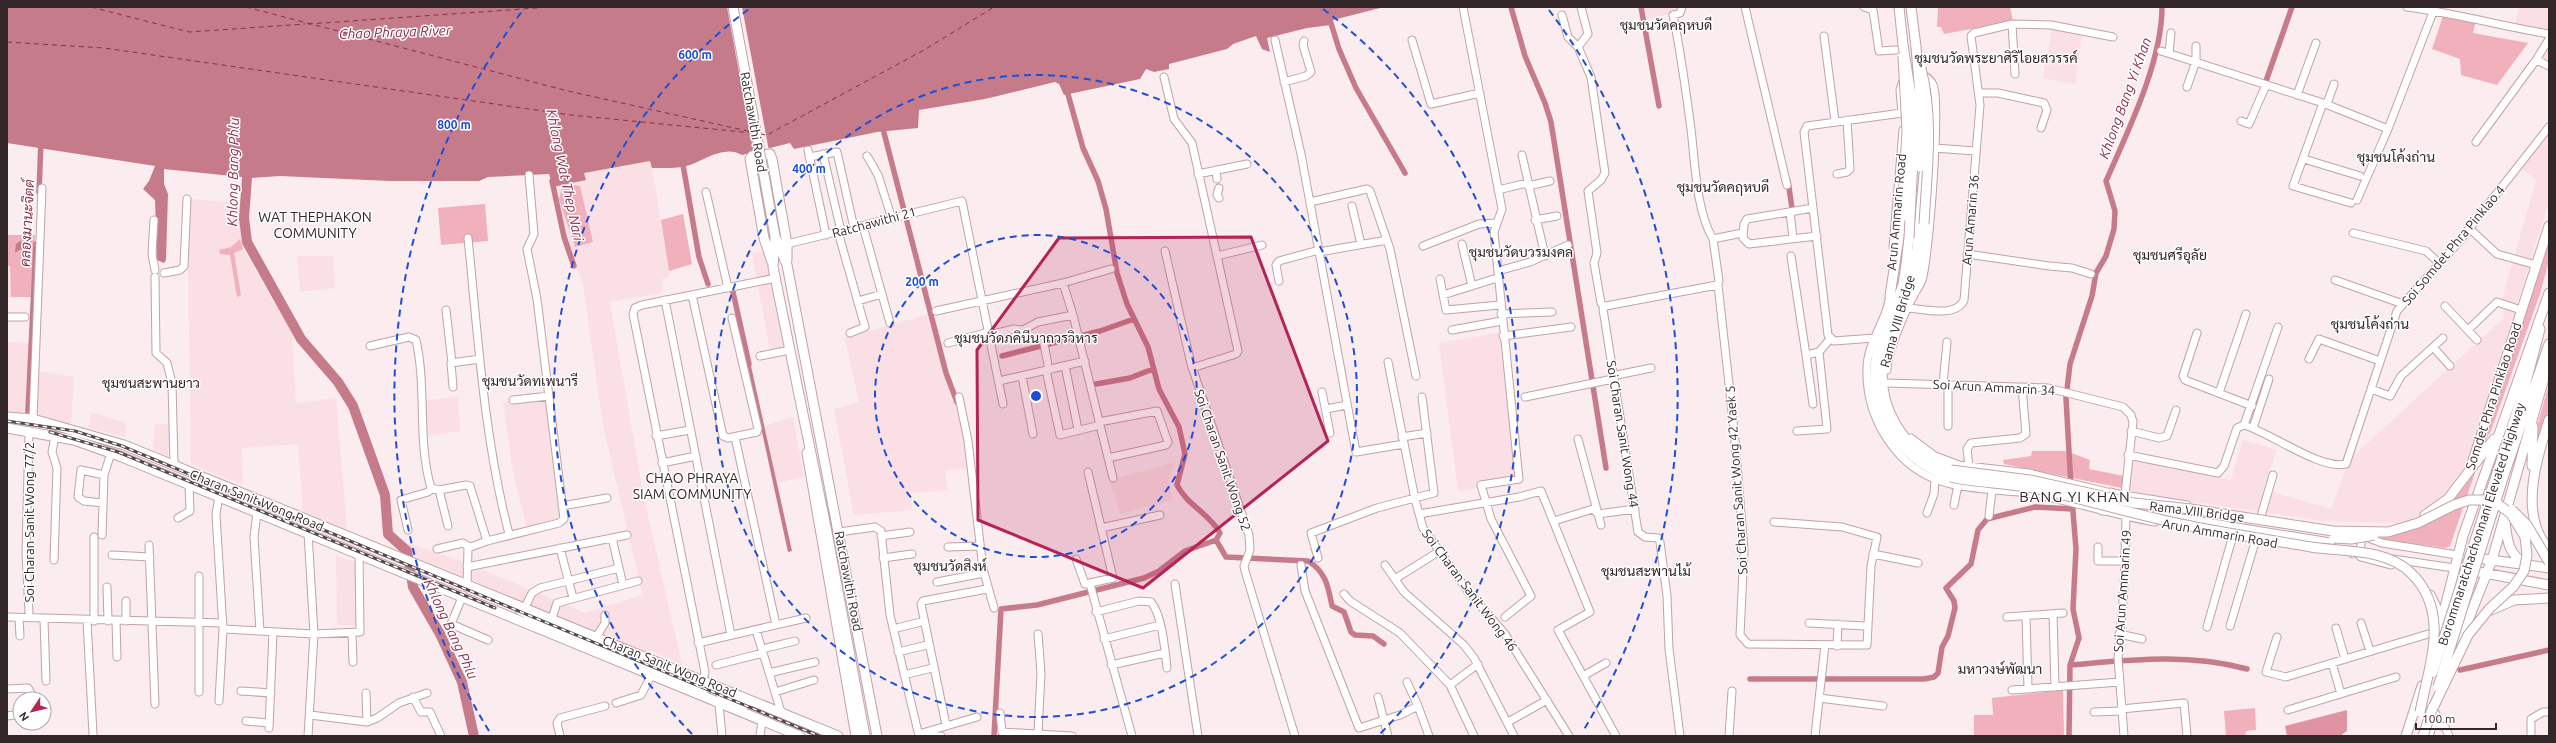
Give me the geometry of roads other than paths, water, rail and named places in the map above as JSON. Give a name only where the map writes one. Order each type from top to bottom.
[{"type":"main road","name":"Ratchawithi Road","points":[[733,7],[775,236],[787,265],[817,427],[820,460],[877,736]]},
{"type":"main road","name":"Rama VIII Bridge","points":[[1899,7],[1900,47],[1915,120],[1909,238],[1903,284],[1878,347],[1875,375],[1876,395],[1889,430],[1903,448],[1924,465],[1950,477],[2033,488],[2192,527],[2312,547],[2368,553],[2392,561],[2411,573],[2430,601],[2436,630],[2420,712]]},
{"type":"main road","name":"Rama VIII Bridge","points":[[1911,7],[1922,120],[1915,241],[1909,287],[1888,341],[1882,371],[1887,406],[1895,425],[1908,442],[1923,456],[1941,466],[1968,473],[2030,480],[2134,503],[2192,509],[2333,531],[2388,532],[2418,523],[2454,505],[2469,500],[2485,500],[2498,504],[2511,514],[2525,537],[2527,555],[2524,571],[2513,588],[2490,608],[2468,635],[2431,712]]},
{"type":"main road","points":[[1890,296],[1902,217],[1907,131],[1900,47]]},
{"type":"main road","points":[[1910,302],[1919,272],[1924,224],[1930,129],[1926,88],[1916,47]]},
{"type":"main road","points":[[773,267],[764,238],[750,159],[752,156],[762,154],[770,154],[775,173],[787,244],[787,265]]},
{"type":"main road","name":"Somdet Phra Pinklao Road","points":[[2343,528],[2381,529],[2401,526],[2414,521],[2448,500],[2470,470],[2549,226]]},
{"type":"main road","name":"Ratchawithi Road","points":[[775,236],[773,267],[806,429],[833,528]]},
{"type":"main road","name":"Somdet Phra Pinklao Road","points":[[2406,736],[2443,621],[2457,555],[2499,431],[2549,293]]},
{"type":"main road","name":"Borommaratchachonnani Elevated Highway","points":[[2424,736],[2501,474],[2533,359],[2544,310]]},
{"type":"main road","name":"Borommaratchachonnani Elevated Highway","points":[[2412,736],[2501,474],[2549,344]]},
{"type":"main road","points":[[2428,736],[2451,664],[2492,560],[2505,518],[2534,409],[2549,361]]},
{"type":"main road","points":[[2534,409],[2532,495],[2534,514],[2538,530],[2549,548]]},
{"type":"main road","name":"Charan Sanit Wong Road","points":[[7,417],[33,419],[101,437],[174,465],[467,585],[501,600],[535,618],[745,706],[497,610]]},
{"type":"main road","points":[[2533,481],[2549,420]]},
{"type":"main road","name":"Charan Sanit Wong Road","points":[[7,428],[55,436],[111,453],[410,574],[651,676],[796,735]]},
{"type":"main road","name":"Ratchawithi Road","points":[[806,429],[807,464],[856,736]]},
{"type":"main road","points":[[2470,470],[2499,431]]},
{"type":"main road","points":[[2111,492],[2191,516],[2330,543],[2368,553]]},
{"type":"main road","points":[[2498,504],[2510,508],[2521,517],[2549,562]]},
{"type":"main road","points":[[2102,510],[2191,516],[2334,538],[2351,539],[2388,532]]},
{"type":"main road","points":[[2505,518],[2512,552],[2521,561],[2535,567]]},
{"type":"main road","points":[[833,528],[865,736]]},
{"type":"main road","points":[[833,528],[873,736]]},
{"type":"main road","points":[[2353,554],[2393,565],[2410,573],[2429,593],[2443,621]]},
{"type":"main road","name":"Arun Ammarin Road","points":[[2457,555],[2549,568]]},
{"type":"main road","name":"Arun Ammarin Road","points":[[2454,568],[2549,585]]},
{"type":"main road","points":[[2463,633],[2478,619],[2502,604],[2521,599],[2549,598]]},
{"type":"main road","name":"Charan Sanit Wong Road","points":[[501,600],[525,607],[597,636],[838,736]]},
{"type":"main road","points":[[2431,657],[2438,650],[2444,651],[2449,654],[2451,664]]},
{"type":"main road","points":[[793,717],[801,728],[796,735]]},
{"type":"street","points":[[1463,7],[1502,208],[1494,232],[1503,336],[1519,479],[1481,485],[1491,519],[1531,596],[1505,617]]},
{"type":"street","points":[[1562,15],[1570,40],[1578,48],[1588,34],[1581,7]]},
{"type":"street","points":[[1604,307],[1718,285],[1712,239],[1706,223],[1699,189],[1683,67],[1673,15],[1680,13],[1682,7]]},
{"type":"street","points":[[1745,7],[1761,63],[1787,185]]},
{"type":"street","points":[[1864,7],[1873,10],[1879,51],[1900,47]]},
{"type":"street","points":[[2407,7],[2434,9],[2549,34]]},
{"type":"street","points":[[2334,84],[2293,186],[2354,201],[2388,130],[2434,9]]},
{"type":"street","points":[[2015,74],[2012,24],[2051,25],[2113,37]]},
{"type":"street","name":"Arun Amarin 36","points":[[1910,302],[1951,311],[1960,307],[1964,300],[1979,93],[1971,36],[2012,24]]},
{"type":"street","points":[[2169,53],[2171,33]]},
{"type":"street","points":[[1824,36],[1835,121]]},
{"type":"street","points":[[2476,142],[2536,60],[2549,39]]},
{"type":"street","points":[[1275,40],[1310,202],[1357,453],[1427,433]]},
{"type":"street","points":[[1412,40],[1431,104],[1480,94]]},
{"type":"street","points":[[1284,82],[1306,76],[1311,72],[1304,41]]},
{"type":"street","points":[[2297,94],[2316,43]]},
{"type":"street","points":[[2187,87],[2196,61],[2196,46]]},
{"type":"street","name":"Soi Charan Sanit Wong 44","points":[[1578,48],[1591,77],[1605,173],[1601,180],[1588,191],[1597,254],[1594,263],[1601,303],[1604,307],[1613,377],[1638,532],[1645,537],[1658,538],[1660,542],[1667,596],[1669,649],[1680,736]]},
{"type":"street","points":[[2161,51],[2297,94],[2388,130]]},
{"type":"street","points":[[2536,60],[2549,66]]},
{"type":"street","name":"Arun Ammarin Road","points":[[2454,568],[2256,539],[2126,517],[2052,498],[1958,486],[1935,479],[1915,468],[1895,450],[1878,423],[1867,376],[1868,357],[1890,296],[1903,129],[1900,90],[1906,77],[1920,73],[1928,78],[1934,86],[1935,91],[1934,148],[1926,266],[1922,280],[1910,302],[1890,354],[1887,383],[1894,414],[1912,440],[1943,460],[1969,467],[2029,473],[2111,492],[2343,528],[2382,543],[2457,555]]},
{"type":"street","points":[[1164,77],[1174,119],[1190,140],[1238,351],[1236,354],[1192,368]]},
{"type":"street","points":[[2241,121],[2249,124],[2266,85]]},
{"type":"street","name":"Arun Ammarin Road","points":[[1910,302],[1927,130],[1935,91]]},
{"type":"street","points":[[1979,93],[1998,93],[2044,104],[2047,110],[2041,128]]},
{"type":"street","points":[[1806,355],[1819,352],[1830,339],[1804,128],[1807,126],[1835,121],[1902,113]]},
{"type":"street","points":[[1837,174],[1847,172],[1850,169],[1847,120]]},
{"type":"street","name":"Soi Somdet Phra Pinklao 4","points":[[2253,428],[2306,455],[2333,463],[2346,464],[2394,319],[2403,304],[2469,228],[2549,127]]},
{"type":"street","points":[[1934,148],[1975,151]]},
{"type":"street","points":[[826,235],[809,153],[837,153],[854,228]]},
{"type":"street","points":[[823,154],[839,232],[865,327],[850,333]]},
{"type":"street","points":[[1522,155],[1535,220],[1545,256]]},
{"type":"street","points":[[867,156],[878,175],[892,219]]},
{"type":"street","points":[[2304,159],[2360,176]]},
{"type":"street","points":[[1198,174],[1247,164]]},
{"type":"street","points":[[1216,170],[1217,179]]},
{"type":"street","points":[[469,547],[509,534],[559,523],[564,519],[537,299],[527,249],[534,234],[529,175]]},
{"type":"street","points":[[1498,190],[1550,181]]},
{"type":"street","points":[[33,419],[42,188]]},
{"type":"street","points":[[1219,198],[1217,195],[1220,188]]},
{"type":"street","points":[[1310,202],[1369,189],[1387,240],[1416,376]]},
{"type":"street","points":[[706,192],[728,288]]},
{"type":"street","points":[[155,274],[161,278],[164,273],[184,266],[187,198]]},
{"type":"street","name":"Ratchawithi 21","points":[[787,244],[892,219],[904,214],[962,201],[982,301]]},
{"type":"street","points":[[1352,206],[1361,244]]},
{"type":"street","points":[[1813,208],[1747,219],[1742,238],[1749,244],[1817,236]]},
{"type":"street","points":[[1790,212],[1793,238]]},
{"type":"street","points":[[1535,220],[1557,216]]},
{"type":"street","points":[[154,220],[152,254],[155,274],[156,353],[167,363],[172,383],[174,465]]},
{"type":"street","points":[[1423,246],[1479,224],[1497,224]]},
{"type":"street","points":[[863,226],[890,323]]},
{"type":"street","points":[[2469,228],[2497,254],[2536,265]]},
{"type":"street","points":[[2353,233],[2426,251],[2439,263]]},
{"type":"street","points":[[1712,239],[1742,234]]},
{"type":"street","points":[[468,238],[480,359],[495,477],[509,534]]},
{"type":"street","points":[[1279,281],[1276,265],[1279,261],[1319,251],[1387,240]]},
{"type":"street","points":[[1462,244],[1472,286]]},
{"type":"street","points":[[1217,256],[1262,245]]},
{"type":"street","points":[[1443,295],[1472,286],[1568,245]]},
{"type":"street","name":"Soi Charan Sanit Wong 52","points":[[1165,251],[1192,368],[1238,497],[1249,535],[1245,571],[1295,736]]},
{"type":"street","points":[[1967,254],[2072,268],[2091,274]]},
{"type":"street","points":[[1791,256],[1813,404]]},
{"type":"street","points":[[936,311],[1063,283],[1111,269]]},
{"type":"street","points":[[703,680],[705,672],[656,436],[634,319],[635,308],[665,300],[776,278]]},
{"type":"street","points":[[1440,278],[1446,310],[1500,305]]},
{"type":"street","points":[[2335,280],[2403,304]]},
{"type":"street","points":[[1063,283],[1073,315],[1113,478]]},
{"type":"street","name":"Soi Charan Sanit Wong 42 Yaek 5","points":[[1718,285],[1720,287],[1734,429],[1744,550],[1740,635],[1748,644],[1837,646],[1867,645],[1873,554]]},
{"type":"street","points":[[858,301],[882,294]]},
{"type":"street","points":[[692,295],[723,436],[726,438],[755,432],[758,429],[732,318]]},
{"type":"street","points":[[665,300],[731,635]]},
{"type":"street","points":[[982,301],[1003,404]]},
{"type":"street","points":[[2468,330],[2498,302],[2521,310]]},
{"type":"street","points":[[2445,306],[2477,340]]},
{"type":"street","points":[[446,310],[453,387]]},
{"type":"street","points":[[1501,314],[1552,312]]},
{"type":"street","points":[[2219,393],[2246,314]]},
{"type":"street","points":[[948,343],[989,333],[1014,329],[1023,330],[1038,322],[1073,315]]},
{"type":"street","points":[[7,317],[25,317]]},
{"type":"street","points":[[1452,330],[1502,321]]},
{"type":"street","points":[[1503,336],[1571,327]]},
{"type":"street","points":[[2244,425],[2252,406],[2278,327]]},
{"type":"street","points":[[2197,333],[2184,378],[2252,406]]},
{"type":"street","points":[[370,346],[409,337],[416,340],[422,400],[424,443],[436,489],[448,526]]},
{"type":"street","points":[[1830,339],[1834,341],[1874,338]]},
{"type":"street","points":[[2371,389],[2390,396],[2401,376],[2443,338]]},
{"type":"street","points":[[1043,339],[1060,435],[1099,423],[1156,410],[1160,413],[1168,442],[1166,445],[1108,458]]},
{"type":"street","points":[[2309,359],[2319,339],[2380,361]]},
{"type":"street","points":[[1947,342],[1945,384],[1948,426]]},
{"type":"street","points":[[2433,347],[2450,366]]},
{"type":"street","points":[[760,356],[790,350]]},
{"type":"street","points":[[1797,431],[1827,429],[1819,352]]},
{"type":"street","points":[[452,363],[480,359]]},
{"type":"street","points":[[999,381],[1085,362]]},
{"type":"street","name":"Soi Charan Sanit Wong 46","points":[[1388,362],[1415,499],[1423,528],[1438,552],[1467,590],[1505,634],[1570,736]]},
{"type":"street","points":[[1065,366],[1078,429]]},
{"type":"street","points":[[1525,397],[1593,383],[1651,368]]},
{"type":"street","points":[[1022,376],[1033,434]]},
{"type":"street","points":[[2128,455],[2218,473],[2224,466],[2237,428],[2244,425],[2253,428],[2269,379]]},
{"type":"street","name":"Soi Arun Ammarin 34","points":[[1887,383],[2048,388],[2123,408],[2131,415],[2132,431]]},
{"type":"street","points":[[1969,467],[1967,449],[1971,443],[2020,438],[2026,434],[2022,387]]},
{"type":"street","points":[[1322,392],[1330,433]]},
{"type":"street","points":[[514,400],[549,396]]},
{"type":"street","points":[[959,397],[968,441],[984,573],[987,589],[994,608]]},
{"type":"street","points":[[1318,558],[1311,533],[1377,508],[1434,494],[1435,488],[1422,397]]},
{"type":"street","points":[[1326,409],[1347,406]]},
{"type":"street","points":[[2125,494],[2128,455],[2132,431],[2159,438],[2167,436],[2176,410]]},
{"type":"street","points":[[656,436],[690,430]]},
{"type":"street","name":"Soi Charan Sanit Wong 77/2","points":[[29,431],[26,546],[29,612]]},
{"type":"street","points":[[54,560],[56,468],[52,452],[55,436]]},
{"type":"street","points":[[735,437],[776,625]]},
{"type":"street","points":[[1578,439],[1601,525]]},
{"type":"street","points":[[102,535],[104,475],[111,453]]},
{"type":"street","points":[[662,463],[696,456]]},
{"type":"street","points":[[103,503],[84,501],[78,497],[81,470],[104,475]]},
{"type":"street","points":[[1088,472],[1112,578],[1090,586]]},
{"type":"street","points":[[2261,516],[2273,475]]},
{"type":"street","points":[[1927,513],[1934,494],[1935,479]]},
{"type":"street","points":[[178,518],[190,511],[189,485]]},
{"type":"street","points":[[408,530],[401,500],[436,489],[466,485],[470,486],[487,541]]},
{"type":"street","points":[[1954,505],[1958,486]]},
{"type":"street","points":[[1989,516],[1992,490]]},
{"type":"street","points":[[1419,514],[1485,501],[1519,497],[1541,491],[1590,612],[1558,630],[1616,736]]},
{"type":"street","points":[[219,497],[216,514],[223,626],[219,701]]},
{"type":"street","points":[[562,506],[607,498]]},
{"type":"street","points":[[1554,521],[1593,509],[1598,514]]},
{"type":"street","points":[[1598,514],[1635,509]]},
{"type":"street","points":[[257,513],[254,537],[260,631]]},
{"type":"street","points":[[1101,528],[1160,515]]},
{"type":"street","name":"Soi Arun Ammarin 49","points":[[2124,736],[2118,661],[2119,634],[2124,590],[2126,517]]},
{"type":"street","points":[[1774,522],[1842,527],[1877,537],[1873,554],[1918,563]]},
{"type":"street","points":[[833,528],[877,527],[881,536],[886,592],[898,652],[919,735],[946,725],[976,717]]},
{"type":"street","points":[[881,536],[910,532]]},
{"type":"street","points":[[308,533],[314,634],[308,736]]},
{"type":"street","points":[[2353,554],[2359,551],[2361,545],[2361,538],[2356,533]]},
{"type":"street","points":[[467,567],[626,535]]},
{"type":"street","points":[[2207,627],[2232,535]]},
{"type":"street","points":[[93,734],[90,620],[94,537]]},
{"type":"street","points":[[612,538],[623,585]]},
{"type":"street","points":[[2230,626],[2256,539]]},
{"type":"street","points":[[437,549],[463,543],[469,547]]},
{"type":"street","points":[[149,545],[155,704]]},
{"type":"street","points":[[948,547],[980,546]]},
{"type":"street","points":[[467,585],[467,552],[469,547]]},
{"type":"street","points":[[2098,547],[2098,561],[2125,561]]},
{"type":"street","points":[[560,548],[573,598]]},
{"type":"street","points":[[1395,579],[1438,552]]},
{"type":"street","points":[[7,618],[201,622],[260,631],[314,634],[360,632],[359,554]]},
{"type":"street","points":[[883,558],[912,554]]},
{"type":"street","points":[[112,555],[150,557]]},
{"type":"street","points":[[1076,559],[1083,582],[1090,586],[1096,612],[1132,736]]},
{"type":"street","points":[[1301,565],[1305,590],[1359,728],[1383,721],[1418,706]]},
{"type":"street","points":[[1385,565],[1404,592],[1464,645],[1478,664],[1514,736]]},
{"type":"street","points":[[525,607],[535,590],[619,568]]},
{"type":"street","points":[[937,582],[984,573]]},
{"type":"street","points":[[199,576],[201,622],[199,692]]},
{"type":"street","points":[[552,618],[557,603],[638,581]]},
{"type":"street","points":[[1175,584],[1198,736]]},
{"type":"street","points":[[107,587],[108,621]]},
{"type":"street","points":[[946,725],[921,604],[924,601],[987,589]]},
{"type":"street","points":[[1344,594],[1350,601],[1400,632],[1450,685],[1474,736]]},
{"type":"street","points":[[463,596],[451,624],[488,640]]},
{"type":"street","points":[[126,601],[126,621]]},
{"type":"street","points":[[1096,612],[1148,601],[1154,607],[1160,625],[1167,668]]},
{"type":"street","points":[[2007,617],[2063,613]]},
{"type":"street","points":[[2053,614],[2055,687]]},
{"type":"street","points":[[597,636],[604,623],[605,615]]},
{"type":"street","points":[[2026,616],[2028,689]]},
{"type":"street","points":[[19,618],[20,636]]},
{"type":"street","points":[[698,643],[806,618]]},
{"type":"street","points":[[44,619],[46,681]]},
{"type":"street","points":[[116,621],[117,657]]},
{"type":"street","points":[[893,628],[921,622]]},
{"type":"street","points":[[1809,623],[1866,626]]},
{"type":"street","points":[[2361,623],[2370,652]]},
{"type":"street","points":[[1837,646],[1838,624]]},
{"type":"street","points":[[1104,639],[1160,625]]},
{"type":"street","points":[[2336,628],[2345,659]]},
{"type":"street","points":[[756,630],[781,712]]},
{"type":"street","points":[[2277,637],[2266,667],[2267,674],[2286,677],[2440,630]]},
{"type":"street","points":[[246,721],[269,725],[273,632]]},
{"type":"street","points":[[352,633],[353,662]]},
{"type":"street","points":[[1038,634],[1041,673],[1038,734]]},
{"type":"street","points":[[2119,634],[2142,639]]},
{"type":"street","points":[[716,665],[794,641]]},
{"type":"street","points":[[898,652],[927,645]]},
{"type":"street","points":[[1815,736],[1825,645]]},
{"type":"street","points":[[1111,665],[1165,653]]},
{"type":"street","points":[[769,673],[815,662]]},
{"type":"street","points":[[1583,676],[1606,663]]},
{"type":"street","points":[[2332,663],[2341,694]]},
{"type":"street","points":[[1450,685],[1478,664]]},
{"type":"street","points":[[904,675],[932,668]]},
{"type":"street","points":[[616,704],[641,695],[651,676]]},
{"type":"street","points":[[2288,710],[2396,677]]},
{"type":"street","points":[[775,692],[814,680]]},
{"type":"street","points":[[1407,682],[1429,736]]},
{"type":"street","points":[[2012,690],[2120,682]]},
{"type":"street","points":[[7,689],[28,688],[30,691]]},
{"type":"street","points":[[241,691],[271,693]]},
{"type":"street","points":[[1730,736],[1732,691]]},
{"type":"street","points":[[366,693],[367,722]]},
{"type":"street","points":[[310,715],[367,722],[378,718],[399,702],[427,693]]},
{"type":"street","points":[[413,697],[421,712],[430,712],[442,736]]},
{"type":"street","points":[[1378,697],[1388,736]]},
{"type":"street","points":[[1819,698],[1883,706]]},
{"type":"street","points":[[1508,722],[1547,700]]},
{"type":"street","points":[[2094,712],[2184,703],[2187,736]]},
{"type":"street","points":[[719,704],[722,736]]},
{"type":"street","points":[[560,736],[557,723],[560,718],[605,706]]},
{"type":"street","points":[[2531,736],[2531,719],[2543,712],[2549,712]]},
{"type":"street","points":[[1000,713],[1002,732],[1072,736]]},
{"type":"street","points":[[760,736],[762,721]]},
{"type":"street","points":[[2432,723],[2445,726],[2449,736]]},
{"type":"street","points":[[930,736],[942,736]]},
{"type":"water","name":"Chao Phraya River","points":[[7,7],[1384,7],[1333,20],[1331,25],[1307,28],[1267,38],[1270,52],[1262,49],[1256,36],[1233,44],[1227,49],[1169,64],[1169,69],[1154,72],[1146,69],[1140,79],[1064,95],[1059,84],[1055,82],[985,99],[919,110],[918,128],[877,132],[794,149],[790,143],[742,155],[736,152],[722,152],[690,165],[681,167],[652,168],[650,161],[584,173],[586,180],[553,187],[549,174],[488,177],[479,181],[390,181],[280,176],[251,178],[164,169],[164,184],[168,194],[166,260],[164,263],[157,260],[155,200],[143,189],[149,181],[155,166],[7,143]]},
{"type":"water","points":[[20,241],[29,246],[28,249],[19,250],[15,253],[16,244]]},
{"type":"water","points":[[749,357],[792,551],[788,552],[746,358]]},
{"type":"waterway","points":[[1326,7],[1339,49],[1356,88],[1405,173]]},
{"type":"waterway","points":[[1511,7],[1525,56],[1545,103],[1551,122],[1606,468]]},
{"type":"waterway","points":[[1641,7],[1659,106]]},
{"type":"waterway","name":"Khlong Bang Yi Khan","points":[[2071,487],[2066,398],[2070,364],[2092,296],[2096,273],[2106,256],[2114,229],[2115,211],[2106,181],[2142,96],[2150,73],[2156,50],[2162,7]]},
{"type":"waterway","points":[[2266,81],[2292,7]]},
{"type":"waterway","points":[[994,736],[1001,609],[1037,605],[1144,578],[1159,571],[1185,551],[1216,540],[1220,533],[1216,526],[1181,492],[1177,485],[1185,454],[1179,427],[1159,389],[1148,347],[1127,304],[1117,273],[1106,209],[1098,181],[1083,148],[1066,87]]},
{"type":"waterway","points":[[882,125],[946,373],[957,402]]},
{"type":"waterway","name":"คลองมานะจิตต์","points":[[39,192],[41,140]]},
{"type":"waterway","points":[[682,159],[699,257],[708,284]]},
{"type":"waterway","name":"Khlong Bang Phlu","points":[[248,164],[244,218],[247,242],[301,339],[338,382],[353,406],[385,495],[388,534],[407,551],[413,587],[440,634],[462,682],[474,736]]},
{"type":"waterway","name":"Khlong Wat Thep Nari","points":[[552,181],[564,237],[574,266]]},
{"type":"waterway","points":[[1788,181],[1792,208]]},
{"type":"waterway","name":"คลองมานะจิตต์","points":[[28,412],[36,244]]},
{"type":"waterway","points":[[733,292],[749,364]]},
{"type":"waterway","points":[[1002,356],[1100,331],[1134,319]]},
{"type":"waterway","points":[[1096,384],[1130,378],[1153,369]]},
{"type":"waterway","name":"Khlong Bang Yi Khan","points":[[2069,736],[2070,665],[2079,638],[2073,609],[2076,549],[2072,499]]},
{"type":"waterway","points":[[1750,679],[1924,679],[1934,677],[1938,673],[1942,647],[1948,636],[1955,608],[1954,601],[1946,588],[1971,564],[1978,530],[1987,519],[2035,507],[2073,509]]},
{"type":"waterway","points":[[1216,540],[1226,557],[1308,561],[1319,570],[1325,580],[1332,606],[1344,612],[1351,632],[1355,635],[1373,636],[1384,644]]},
{"type":"waterway","points":[[2460,670],[2549,650]]},
{"type":"waterway","points":[[2070,665],[2137,660],[2180,659],[2225,664],[2247,669]]},
{"type":"tunnel","points":[[746,704],[825,736]]},
{"type":"railway","points":[[7,421],[75,431],[122,446],[819,736]]},
{"type":"railway","points":[[50,432],[118,452],[495,608]]},
{"type":"district","name":"ชุมชนวัดคฤหบดี","points":[[1666,25]]},
{"type":"district","name":"ชุมชนวัดพระยาศิริไอยสวรรค์","points":[[1996,58]]},
{"type":"district","name":"ชุมชนโค้งถ่าน","points":[[2396,157]]},
{"type":"district","name":"ชุมชนวัดคฤหบดี","points":[[1723,187]]},
{"type":"district","name":"WAT THEPHAKON COMMUNITY","points":[[315,226]]},
{"type":"district","name":"ชุมชนวัดบวรมงคล","points":[[1521,252]]},
{"type":"district","name":"ชุมชนศรีอุลัย","points":[[2170,255]]},
{"type":"district","name":"ชุมชนโค้งถ่าน","points":[[2370,324]]},
{"type":"district","name":"ชุมชนวัดภคินีนาถวรวิหาร","points":[[1026,338]]},
{"type":"district","name":"ชุมชนวัดทเพนารี","points":[[530,381]]},
{"type":"district","name":"ชุมชนสะพานยาว","points":[[151,383]]},
{"type":"district","name":"CHAO PHRAYA SIAM COMMUNITY","points":[[692,486]]},
{"type":"district","name":"BANG YI KHAN","points":[[2075,496]]},
{"type":"district","name":"ชุมชนวัดสิงห์","points":[[950,566]]},
{"type":"district","name":"ชุมชนสะพานไม้","points":[[1646,571]]},
{"type":"district","name":"มหาวงษ์พัฒนา","points":[[2000,669]]}]
